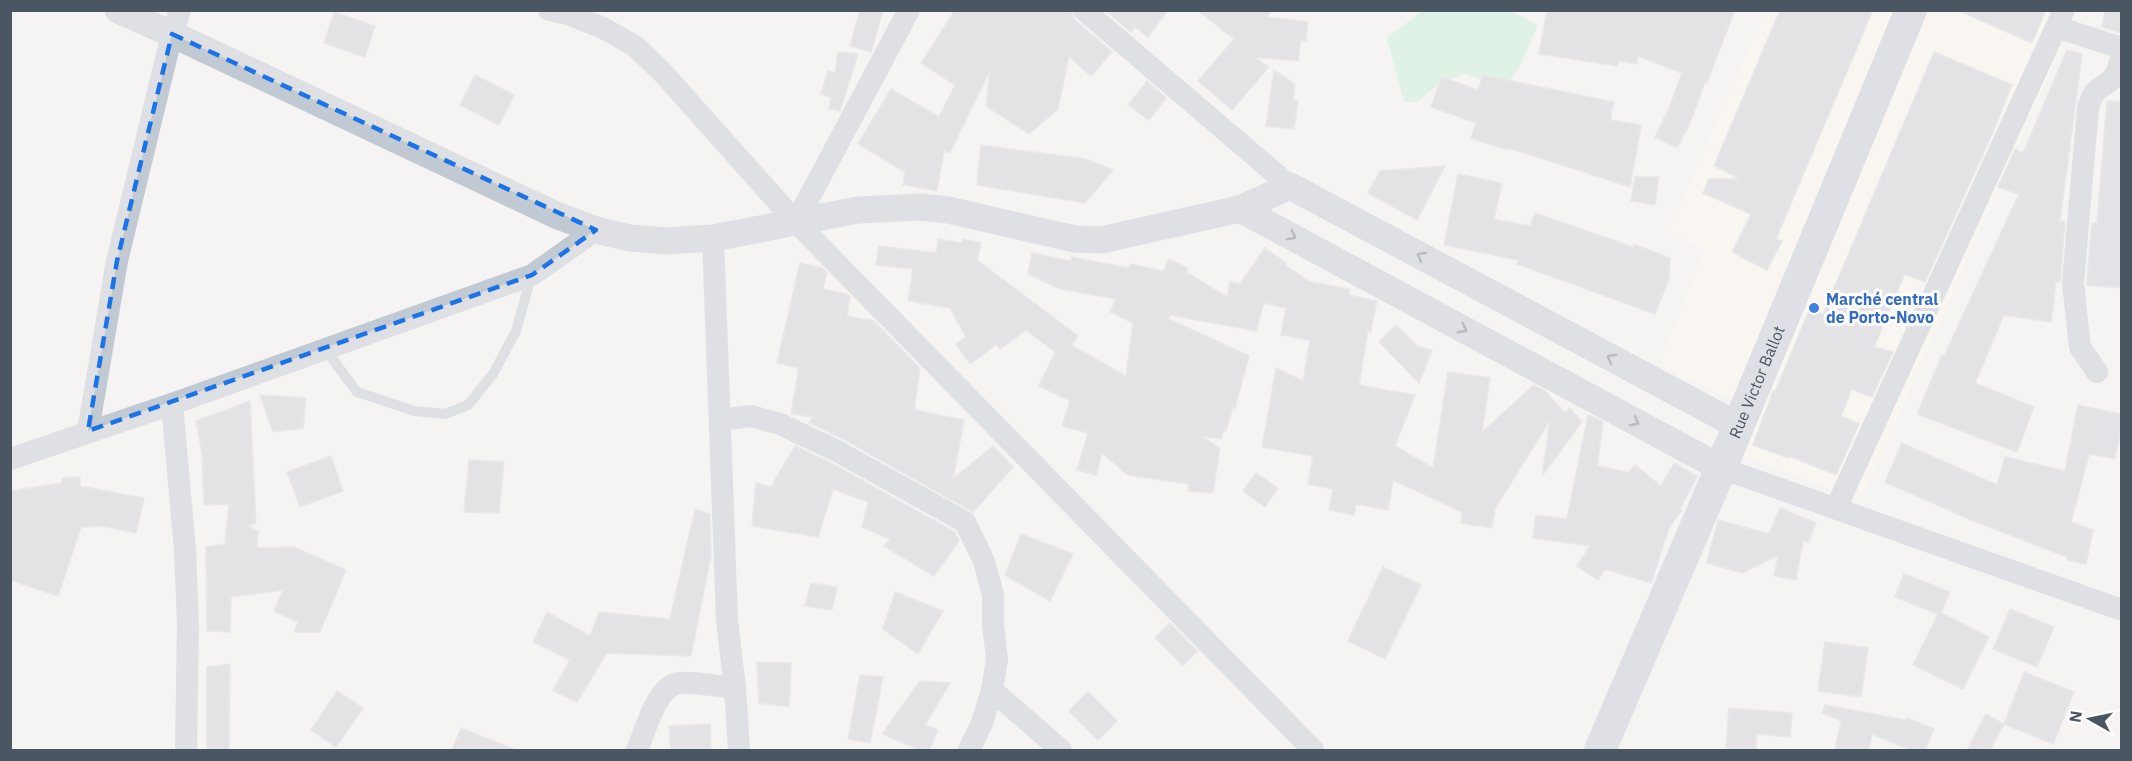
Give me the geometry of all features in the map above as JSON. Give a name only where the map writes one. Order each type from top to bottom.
[{"type":"main road","name":"Rue Victor Ballot","points":[[1600,750],[1721,468],[1911,10]]},
{"type":"street","points":[[118,10],[176,22],[547,211],[596,230],[630,238],[665,241],[713,238],[858,210],[921,207],[948,210],[1075,239],[1101,240],[1240,208],[1290,186]]},
{"type":"street","points":[[549,10],[568,14],[603,28],[635,46],[663,73],[795,222],[1312,750]]},
{"type":"street","points":[[795,222],[909,10]]},
{"type":"street","points":[[1084,10],[1290,186],[1737,425]]},
{"type":"street","points":[[1836,508],[2060,19],[2121,48]]},
{"type":"street","points":[[88,431],[117,261],[176,22]]},
{"type":"street","points":[[2097,372],[2080,347],[2073,283],[2088,108],[2093,92],[2111,80],[2117,72],[2121,55]]},
{"type":"street","points":[[1240,208],[1721,468],[2121,610]]},
{"type":"street","points":[[10,459],[172,404],[532,275],[596,230]]},
{"type":"street","points":[[713,238],[727,620],[739,750]]},
{"type":"street","points":[[172,404],[185,550],[188,623],[186,750]]},
{"type":"street","points":[[720,420],[751,416],[780,424],[837,451],[965,522],[984,561],[993,595],[993,624],[997,659],[992,690],[982,723],[969,750]]},
{"type":"street","points":[[637,750],[664,690],[677,683],[735,688]]},
{"type":"street","points":[[992,690],[1061,750]]},
{"type":"lane","points":[[324,349],[357,392],[414,411],[445,414],[468,405],[493,374],[516,331],[532,275]]},
{"type":"highlighted area","points":[[172,34],[596,230],[532,275],[88,431],[117,261]]},
{"type":"shaded area","name":"Marché central de Porto-Novo","points":[[1765,11],[2077,11],[1861,501],[1738,454],[1755,412],[1659,365],[1704,251],[1669,231]]},
{"type":"green space","points":[[1422,11],[1511,11],[1538,25],[1521,64],[1507,85],[1484,81],[1465,74],[1440,83],[1417,102],[1404,102],[1387,38]]},
{"type":"building","points":[[860,10],[883,10],[871,52],[850,46]]},
{"type":"building","points":[[955,10],[1071,10],[1075,20],[1112,52],[1091,76],[1069,56],[1058,109],[1029,134],[986,106],[990,70],[950,153],[944,150],[937,191],[903,185],[905,172],[858,144],[891,89],[939,117],[955,85],[921,63]]},
{"type":"building","points":[[1105,10],[1168,10],[1148,37],[1135,27],[1131,32]]},
{"type":"building","points":[[1197,10],[1272,10],[1267,17],[1308,22],[1306,41],[1301,40],[1298,61],[1253,57],[1269,67],[1232,110],[1198,81],[1234,39]]},
{"type":"building","points":[[1547,10],[1735,10],[1707,83],[1705,82],[1691,121],[1677,148],[1655,137],[1682,73],[1638,56],[1637,64],[1618,61],[1617,66],[1539,54]]},
{"type":"building","points":[[1780,10],[1873,10],[1776,239],[1782,241],[1767,270],[1732,252],[1751,214],[1703,193],[1709,179],[1740,179],[1714,166]]},
{"type":"building","points":[[1957,10],[2046,10],[2032,43]]},
{"type":"building","points":[[2105,10],[2121,10],[2121,33],[2102,27]]},
{"type":"building","points":[[334,12],[375,26],[365,57],[324,43]]},
{"type":"building","points":[[2067,50],[2082,54],[2060,221],[2065,221],[2060,282],[2056,282],[2051,322],[2004,315],[1975,383],[2034,407],[2017,452],[1917,414],[1942,355],[1944,356],[2019,194],[1998,187],[2015,149],[2023,153]]},
{"type":"building","points":[[838,52],[858,54],[840,111],[829,109],[831,97],[821,94],[828,71],[835,73]]},
{"type":"building","points":[[1934,52],[2012,85],[1925,282],[1905,274],[1874,347],[1893,352],[1872,397],[1852,389],[1841,416],[1859,424],[1836,475],[1789,456],[1788,458],[1753,445],[1773,391],[1775,392],[1810,308],[1823,314]]},
{"type":"building","points":[[1274,70],[1295,84],[1293,100],[1298,101],[1294,129],[1266,126]]},
{"type":"building","points":[[475,75],[514,95],[499,125],[460,105]]},
{"type":"building","points":[[1483,75],[1614,102],[1610,120],[1641,125],[1630,187],[1471,138],[1476,123],[1431,107],[1442,77],[1478,90]]},
{"type":"building","points":[[1147,81],[1166,98],[1149,120],[1128,105]]},
{"type":"building","points":[[2107,101],[2121,102],[2121,288],[2087,285],[2092,223],[2097,223]]},
{"type":"building","points":[[981,145],[1086,159],[1113,170],[1085,203],[977,185]]},
{"type":"building","points":[[1445,166],[1417,220],[1368,193],[1380,171]]},
{"type":"building","points":[[1458,174],[1502,183],[1494,219],[1530,226],[1535,213],[1633,247],[1634,244],[1670,258],[1669,279],[1655,314],[1517,264],[1518,260],[1444,245]]},
{"type":"building","points":[[1635,177],[1659,177],[1655,205],[1631,201]]},
{"type":"building","points":[[938,239],[962,243],[963,239],[981,243],[977,260],[1078,336],[1071,345],[1126,376],[1133,323],[1110,312],[1116,299],[1060,289],[1028,274],[1032,253],[1071,261],[1072,257],[1129,268],[1130,264],[1163,271],[1169,259],[1188,268],[1186,272],[1227,297],[1230,282],[1240,284],[1265,248],[1286,263],[1284,265],[1310,282],[1350,289],[1349,295],[1377,301],[1370,333],[1368,330],[1359,385],[1415,395],[1395,446],[1433,468],[1448,372],[1490,378],[1482,432],[1534,385],[1545,391],[1564,412],[1570,408],[1582,422],[1542,476],[1550,420],[1495,509],[1492,528],[1461,523],[1462,512],[1393,480],[1388,510],[1356,504],[1354,515],[1329,510],[1333,489],[1308,484],[1313,456],[1262,447],[1276,368],[1303,381],[1310,340],[1281,335],[1286,308],[1264,303],[1256,331],[1170,315],[1169,319],[1249,356],[1235,408],[1233,407],[1226,431],[1223,431],[1221,439],[1201,436],[1220,448],[1213,493],[1188,491],[1189,484],[1128,475],[1102,453],[1096,475],[1077,470],[1088,433],[1062,426],[1070,401],[1039,386],[1055,352],[1026,330],[1000,349],[996,345],[970,364],[956,344],[966,337],[950,308],[908,301],[913,269],[876,265],[879,246],[936,253]]},
{"type":"building","points":[[800,263],[822,268],[827,273],[823,289],[847,294],[850,297],[847,316],[874,321],[920,368],[914,410],[964,420],[953,479],[993,446],[1013,467],[973,512],[843,439],[809,423],[812,417],[791,414],[799,368],[777,363]]},
{"type":"building","points":[[1396,325],[1418,347],[1432,350],[1419,383],[1379,342]]},
{"type":"building","points":[[260,395],[306,398],[303,428],[273,432]]},
{"type":"building","points":[[250,401],[256,523],[247,526],[258,531],[257,548],[294,547],[346,570],[320,632],[294,632],[298,622],[274,611],[283,590],[231,597],[230,632],[207,631],[206,547],[225,544],[229,504],[204,505],[202,453],[196,421]]},
{"type":"building","points":[[2078,405],[2121,414],[2121,428],[2115,459],[2089,454],[2071,522],[2093,530],[2086,564],[2067,560],[2067,557],[1971,520],[1885,482],[1902,443],[1997,485],[2005,457],[2065,471]]},
{"type":"building","points":[[1588,415],[1603,422],[1597,466],[1629,472],[1635,465],[1661,486],[1674,463],[1697,476],[1680,509],[1682,510],[1669,528],[1651,583],[1605,569],[1598,580],[1577,566],[1590,546],[1533,538],[1536,515],[1567,519]]},
{"type":"building","points":[[795,446],[831,463],[955,532],[959,541],[934,576],[884,546],[890,539],[862,527],[868,502],[833,489],[818,537],[752,526],[756,483],[771,487]]},
{"type":"building","points":[[331,456],[343,491],[300,507],[287,472]]},
{"type":"building","points":[[469,460],[504,462],[499,513],[464,512]]},
{"type":"building","points":[[1256,473],[1278,488],[1265,507],[1243,491]]},
{"type":"building","points":[[80,477],[80,486],[144,498],[136,533],[102,526],[81,527],[58,596],[10,580],[10,491],[62,483],[62,478]]},
{"type":"building","points":[[1780,508],[1816,523],[1808,543],[1803,541],[1796,580],[1774,576],[1778,555],[1742,573],[1707,563],[1718,520],[1769,534]]},
{"type":"building","points":[[695,509],[710,514],[711,556],[691,656],[607,653],[577,702],[553,691],[570,660],[533,642],[547,612],[590,636],[599,612],[670,619]]},
{"type":"building","points":[[1021,534],[1073,554],[1050,601],[1005,575]]},
{"type":"building","points":[[1383,567],[1421,585],[1385,659],[1348,641]]},
{"type":"building","points":[[1904,574],[1950,592],[1941,613],[1989,637],[1963,689],[1913,665],[1938,614],[1895,597]]},
{"type":"building","points":[[811,583],[837,587],[832,610],[805,606]]},
{"type":"building","points":[[895,592],[943,611],[918,654],[883,629]]},
{"type":"building","points":[[2010,609],[2054,627],[2037,667],[1993,649]]},
{"type":"building","points":[[1170,623],[1197,651],[1183,666],[1155,638]]},
{"type":"building","points":[[1825,642],[1868,648],[1861,697],[1818,691]]},
{"type":"building","points":[[757,662],[791,663],[789,707],[759,703]]},
{"type":"building","points":[[230,664],[229,750],[207,750],[207,667]]},
{"type":"building","points":[[2024,672],[2074,692],[2053,744],[2004,724]]},
{"type":"building","points":[[860,675],[883,677],[870,743],[848,739]]},
{"type":"building","points":[[920,681],[950,683],[925,725],[938,730],[929,750],[919,750],[882,734]]},
{"type":"building","points":[[337,691],[363,708],[336,747],[311,730]]},
{"type":"building","points":[[1088,692],[1117,721],[1098,740],[1069,711]]},
{"type":"building","points":[[1825,705],[1906,720],[1907,718],[1934,729],[1925,750],[1911,750],[1872,734],[1869,750],[1835,750],[1841,721],[1822,713]]},
{"type":"building","points":[[1729,708],[1792,713],[1790,737],[1757,734],[1756,750],[1726,748]]},
{"type":"building","points":[[1986,714],[2004,724],[1990,750],[1967,750]]},
{"type":"building","points":[[710,724],[711,750],[671,750],[669,726]]},
{"type":"building","points":[[461,728],[516,750],[452,750]]},
{"type":"place","name":"Marché central de Porto-Novo","points":[[1814,308]]}]
